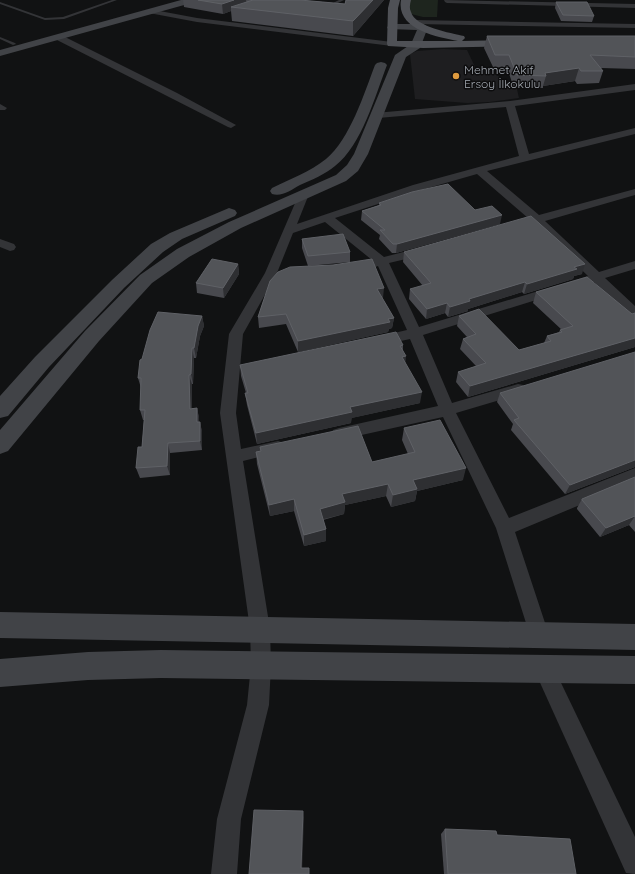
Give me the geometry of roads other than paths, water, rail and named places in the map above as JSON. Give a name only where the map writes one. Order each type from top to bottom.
[{"type":"main road","points":[[395,0],[392,44],[416,46],[525,42],[451,37],[419,24],[408,16],[405,11],[406,0]]},
{"type":"street","points":[[0,48],[172,0]]},
{"type":"street","points":[[0,53],[192,0]]},
{"type":"street","points":[[392,27],[419,24],[447,9],[635,6]]},
{"type":"street","points":[[447,9],[635,26]]},
{"type":"street","points":[[0,410],[48,356],[118,284],[157,248],[176,236],[239,209],[312,174],[331,161],[343,149],[360,114],[384,55],[392,44],[197,20],[152,11]]},
{"type":"street","points":[[0,445],[92,336],[146,279],[183,253],[235,224],[341,178],[353,168],[378,115],[401,55],[416,46],[419,24]]},
{"type":"street","points":[[58,37],[174,95],[231,126]]},
{"type":"street","points":[[378,115],[510,104],[635,87]]},
{"type":"street","points":[[510,104],[526,158]]},
{"type":"street","points":[[289,231],[326,217],[442,180],[635,131]]},
{"type":"street","points":[[479,170],[536,219],[635,314]]},
{"type":"street","points":[[505,228],[635,192]]},
{"type":"street","points":[[224,874],[229,819],[258,705],[261,665],[260,629],[228,413],[239,368],[236,334],[278,273],[289,231],[304,194]]},
{"type":"street","points":[[326,217],[382,262],[447,410],[505,528],[539,635]]},
{"type":"street","points":[[361,266],[382,262],[436,247]]},
{"type":"street","points":[[362,344],[414,333],[635,265]]},
{"type":"street","points":[[326,437],[447,410],[530,386]]},
{"type":"street","points":[[235,457],[295,444]]},
{"type":"street","points":[[505,528],[635,475]]},
{"type":"street","points":[[0,626],[260,629],[635,637]]},
{"type":"street","points":[[0,673],[88,666],[161,664],[635,670]]},
{"type":"street","points":[[544,669],[635,864]]},
{"type":"lane","points":[[0,3],[45,19],[63,18],[115,0]]},
{"type":"lane","points":[[322,8],[328,7],[342,0]]},
{"type":"lane","points":[[0,38],[14,44]]},
{"type":"place","name":"Mehmet Akif Ersoy İlkokulu","points":[[456,76]]}]
